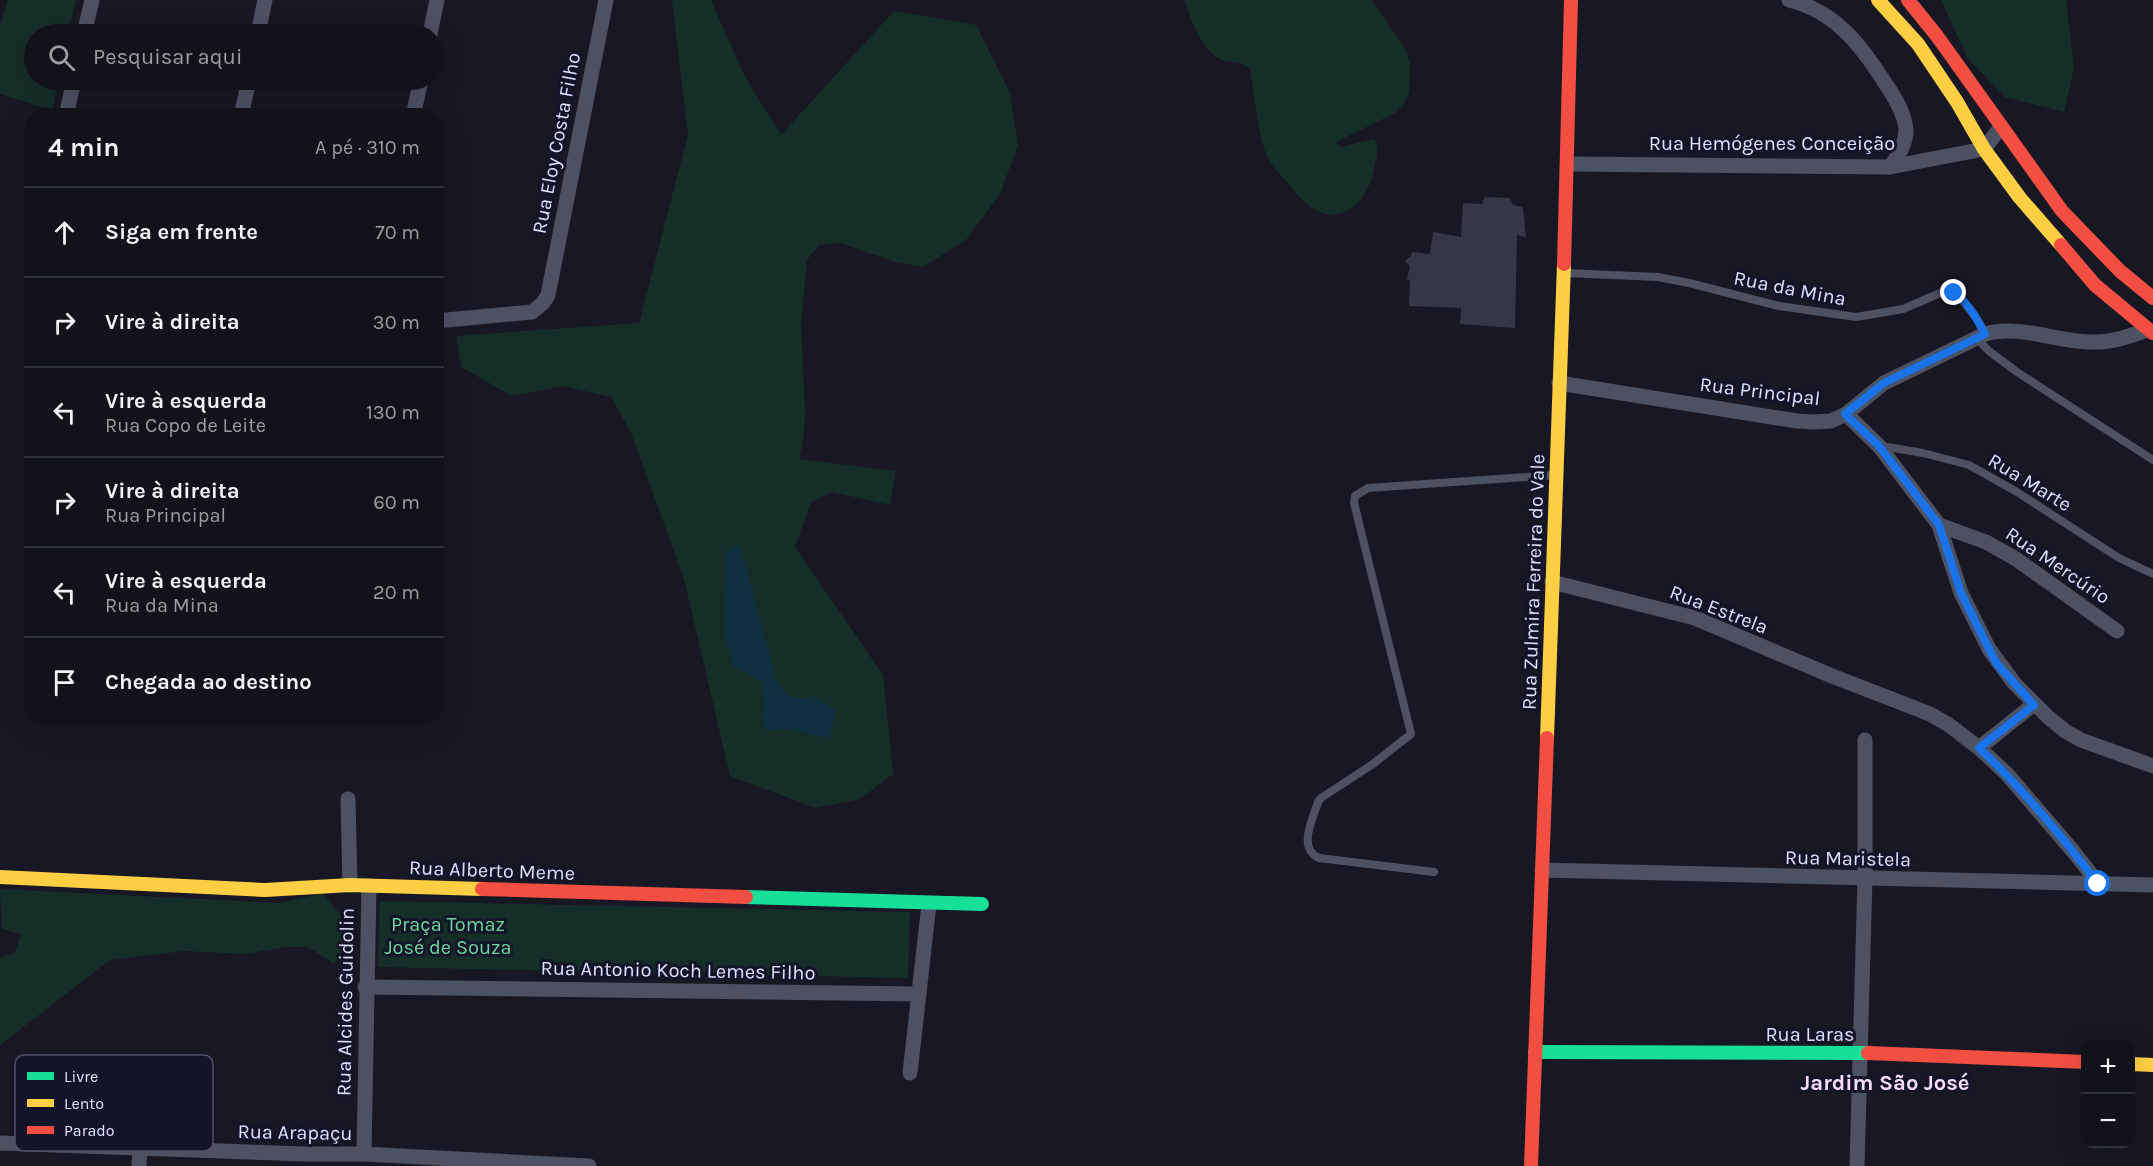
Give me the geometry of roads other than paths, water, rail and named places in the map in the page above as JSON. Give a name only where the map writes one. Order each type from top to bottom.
[{"type":"street","points":[[86,24],[92,0]]},
{"type":"street","points":[[260,24],[265,0]]},
{"type":"street","points":[[432,24],[437,0]]},
{"type":"street","name":"Rua Eloy Costa Filho","points":[[444,320],[532,312],[543,303],[548,295],[606,0]]},
{"type":"street","name":"Rua Zulmira Ferreira do Vale","points":[[1531,1166],[1568,164],[1570,0]]},
{"type":"street","points":[[1789,0],[1806,4],[1838,24],[1864,50],[1892,93],[1901,110],[1906,129],[1903,149],[1890,167]]},
{"type":"street","points":[[1878,0],[1918,44],[1957,102],[1984,149],[2027,206],[2095,285],[2150,331]]},
{"type":"street","points":[[1908,0],[1937,36],[2062,211],[2120,271],[2153,298]]},
{"type":"street","points":[[68,108],[72,90]]},
{"type":"street","points":[[244,108],[247,90]]},
{"type":"street","points":[[415,108],[419,90]]},
{"type":"street","points":[[1984,149],[2001,128]]},
{"type":"street","name":"Rua Hemógenes Conceição","points":[[1568,164],[1890,167],[1984,149]]},
{"type":"street","name":"Rua Principal","points":[[1559,383],[1805,422],[1831,421],[1845,414],[1884,383],[1981,336],[2001,330],[2092,342],[2150,331]]},
{"type":"street","points":[[1845,414],[1879,446],[1939,525],[1961,593],[1997,664],[2034,705],[2065,731],[2081,740],[2153,766]]},
{"type":"street","name":"Rua Mercúrio","points":[[1939,525],[1986,542],[2016,559],[2117,631]]},
{"type":"street","name":"Rua Estrela","points":[[1552,582],[1695,618],[1832,676],[1930,714],[1979,748],[2007,774],[2098,884]]},
{"type":"street","points":[[1979,748],[2034,705]]},
{"type":"street","points":[[1857,1166],[1865,879],[1865,740]]},
{"type":"street","points":[[348,799],[350,885]]},
{"type":"street","name":"Rua Maristela","points":[[1542,870],[2153,885]]},
{"type":"street","name":"Rua Alberto Meme","points":[[0,877],[265,890],[350,885],[982,904]]},
{"type":"street","name":"Rua Alcides Guidolin","points":[[364,1154],[365,987],[369,886]]},
{"type":"street","points":[[910,1073],[929,904]]},
{"type":"street","name":"Rua Antonio Koch Lemes Filho","points":[[365,987],[919,994]]},
{"type":"street","name":"Rua Laras","points":[[1535,1052],[1860,1053],[2081,1062]]},
{"type":"street","points":[[2135,1064],[2153,1065]]},
{"type":"street","name":"Rua Arapaçu","points":[[0,1143],[15,1144]]},
{"type":"street","points":[[139,1166],[140,1151]]},
{"type":"street","name":"Rua Arapaçu","points":[[181,1151],[304,1160],[364,1154],[589,1166]]},
{"type":"lane","name":"Rua da Mina","points":[[1564,273],[1658,277],[1779,306],[1856,317],[1903,309],[1945,291],[1954,293],[1960,297],[1977,319],[1981,336],[1989,351],[2017,372],[2153,460]]},
{"type":"lane","name":"Rua Marte","points":[[1879,446],[1923,453],[1969,465],[2017,492],[2119,558],[2153,574]]},
{"type":"lane","points":[[1434,872],[1319,858],[1308,850],[1308,837],[1321,798],[1372,764],[1411,734],[1354,503],[1355,496],[1368,488],[1556,475]]},
{"type":"water","points":[[740,544],[776,679],[786,695],[802,699],[815,696],[836,710],[829,738],[786,729],[767,731],[763,719],[764,697],[760,681],[733,665],[724,634],[726,552]]},
{"type":"district","name":"Jardim São José","points":[[1885,1082]]},
{"type":"park label","name":"Praça Tomaz José de Souza","points":[[448,936]]}]
